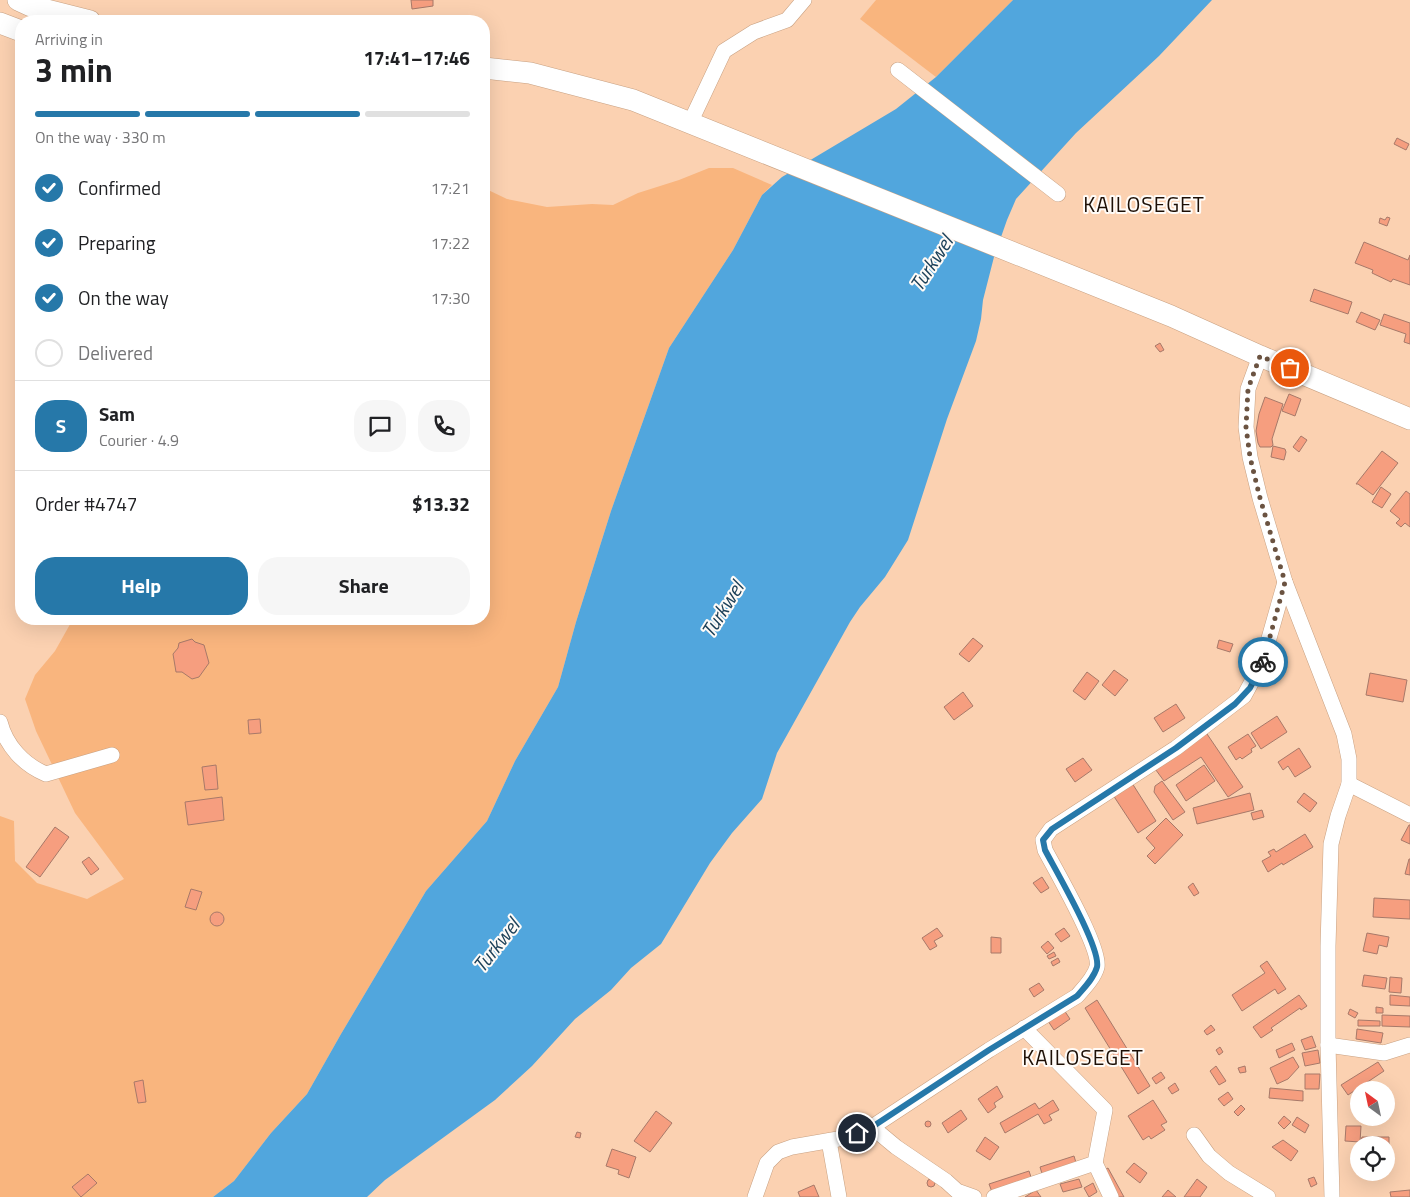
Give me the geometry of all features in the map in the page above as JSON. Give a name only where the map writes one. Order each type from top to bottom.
[{"type":"highway","points":[[18,0],[31,6],[66,15]]},
{"type":"highway","points":[[0,23],[15,29]]},
{"type":"highway","points":[[490,69],[530,73],[632,100],[1171,316],[1260,356],[1410,419]]},
{"type":"street","points":[[690,123],[724,51],[754,32],[787,20],[804,0]]},
{"type":"street","points":[[898,70],[1058,194]]},
{"type":"street","points":[[1260,356],[1248,389],[1246,427],[1250,457],[1285,582],[1344,734],[1349,759],[1349,784],[1331,844],[1328,1045],[1332,1197]]},
{"type":"street","points":[[755,1197],[767,1162],[778,1152],[829,1141],[872,1127],[989,1050],[1077,996],[1086,986],[1097,968],[1097,954],[1078,912],[1045,850],[1043,840],[1052,829],[1176,748],[1244,696],[1262,663],[1285,582]]},
{"type":"street","points":[[0,722],[6,738],[26,764],[46,774],[112,754]]},
{"type":"street","points":[[1349,784],[1410,815]]},
{"type":"street","points":[[1024,1028],[1105,1110],[1095,1163],[1111,1197]]},
{"type":"street","points":[[1328,1045],[1384,1053],[1410,1046]]},
{"type":"street","points":[[872,1127],[896,1148],[946,1181],[957,1191],[974,1197]]},
{"type":"street","points":[[1194,1135],[1209,1156],[1229,1173],[1268,1197]]},
{"type":"street","points":[[829,1141],[839,1197]]},
{"type":"street","points":[[994,1197],[1095,1163]]},
{"type":"shaded area","points":[[876,0],[1013,0],[936,77],[860,19]]},
{"type":"shaded area","points":[[709,168],[733,168],[772,185],[762,195],[733,250],[669,348],[611,511],[576,622],[558,687],[515,761],[487,821],[426,891],[307,1094],[271,1133],[234,1181],[213,1197],[0,1197],[0,816],[14,821],[15,861],[37,883],[87,899],[124,879],[75,813],[36,731],[25,699],[35,675],[55,651],[70,625],[490,625],[490,191],[507,199],[547,207],[592,204],[613,205],[638,193]]},
{"type":"water","name":"Turkwel","points":[[1013,0],[1212,0],[1159,56],[1076,133],[1016,199],[994,257],[983,300],[976,341],[947,419],[908,540],[885,577],[850,622],[777,753],[762,799],[732,833],[710,863],[661,944],[631,968],[611,990],[575,1019],[532,1066],[495,1100],[385,1180],[367,1197],[213,1197],[234,1181],[271,1133],[307,1094],[426,891],[487,821],[515,761],[558,687],[576,622],[611,511],[669,348],[733,250],[762,195],[782,177],[896,109],[936,77]]},
{"type":"building","points":[[411,0],[433,0],[433,6],[412,9]]},
{"type":"building","points":[[1397,138],[1409,144],[1406,150],[1394,144]]},
{"type":"building","points":[[1387,217],[1390,218],[1387,226],[1379,223],[1380,218],[1385,220]]},
{"type":"building","points":[[1364,242],[1408,260],[1410,255],[1410,285],[1393,279],[1391,282],[1372,273],[1373,270],[1355,263]]},
{"type":"building","points":[[1314,289],[1352,302],[1348,314],[1310,301]]},
{"type":"building","points":[[1361,312],[1380,320],[1375,330],[1356,322]]},
{"type":"building","points":[[1384,314],[1410,323],[1410,344],[1404,342],[1406,334],[1380,325]]},
{"type":"building","points":[[1160,343],[1164,350],[1160,352],[1155,346]]},
{"type":"building","points":[[1289,394],[1301,399],[1295,416],[1282,411]]},
{"type":"building","points":[[1265,397],[1283,404],[1271,447],[1260,447],[1256,431]]},
{"type":"building","points":[[1301,436],[1307,440],[1299,452],[1293,447]]},
{"type":"building","points":[[1273,446],[1285,449],[1284,460],[1271,457]]},
{"type":"building","points":[[1382,451],[1398,463],[1373,495],[1356,484]]},
{"type":"building","points":[[1381,487],[1391,494],[1382,508],[1372,502]]},
{"type":"building","points":[[1406,491],[1410,494],[1410,527],[1405,523],[1401,527],[1396,523],[1400,519],[1390,511]]},
{"type":"building","points":[[973,638],[983,646],[969,662],[959,654]]},
{"type":"building","points":[[192,639],[204,645],[209,663],[199,677],[192,679],[182,672],[176,672],[173,654],[178,648],[179,643]]},
{"type":"building","points":[[1219,640],[1233,644],[1230,652],[1217,648]]},
{"type":"building","points":[[1114,670],[1128,680],[1115,696],[1102,685]]},
{"type":"building","points":[[1087,672],[1099,681],[1085,700],[1073,691]]},
{"type":"building","points":[[1370,673],[1407,680],[1403,702],[1366,695]]},
{"type":"building","points":[[963,692],[973,706],[954,720],[944,707]]},
{"type":"building","points":[[1176,704],[1185,718],[1163,732],[1154,718]]},
{"type":"building","points":[[1277,716],[1287,732],[1261,749],[1251,733]]},
{"type":"building","points":[[260,719],[261,733],[249,734],[248,720]]},
{"type":"building","points":[[1205,731],[1243,787],[1228,797],[1201,757],[1164,781],[1153,766]]},
{"type":"building","points":[[1248,734],[1256,746],[1251,749],[1252,752],[1242,759],[1240,757],[1236,760],[1228,747]]},
{"type":"building","points":[[1299,748],[1311,767],[1295,777],[1288,766],[1283,770],[1278,762]]},
{"type":"building","points":[[1083,758],[1092,770],[1075,782],[1066,769]]},
{"type":"building","points":[[216,765],[218,789],[205,790],[202,767]]},
{"type":"building","points":[[1204,765],[1215,781],[1186,801],[1176,785]]},
{"type":"building","points":[[1162,781],[1185,812],[1173,820],[1154,792],[1155,786]]},
{"type":"building","points":[[1132,783],[1156,821],[1138,833],[1113,795]]},
{"type":"building","points":[[1250,793],[1254,810],[1197,824],[1193,808]]},
{"type":"building","points":[[1304,793],[1317,803],[1310,812],[1297,802]]},
{"type":"building","points":[[222,797],[224,820],[188,825],[185,802]]},
{"type":"building","points":[[1262,810],[1264,817],[1253,820],[1251,813]]},
{"type":"building","points":[[1166,818],[1183,835],[1155,864],[1147,856],[1155,848],[1146,838]]},
{"type":"building","points":[[1410,825],[1410,844],[1401,840]]},
{"type":"building","points":[[55,827],[69,837],[40,877],[26,867]]},
{"type":"building","points":[[1305,834],[1313,847],[1268,872],[1262,861],[1271,856],[1268,852],[1274,849],[1276,852]]},
{"type":"building","points":[[89,857],[99,869],[91,875],[82,862]]},
{"type":"building","points":[[1410,859],[1410,875],[1405,874]]},
{"type":"building","points":[[1042,877],[1049,888],[1041,893],[1033,883]]},
{"type":"building","points":[[1193,883],[1199,893],[1194,896],[1188,887]]},
{"type":"building","points":[[191,889],[202,892],[196,910],[185,907]]},
{"type":"building","points":[[1374,898],[1410,900],[1410,919],[1373,917]]},
{"type":"building","points":[[214,912],[220,912],[224,919],[220,926],[214,926],[210,922],[210,916]]},
{"type":"building","points":[[937,928],[943,936],[934,941],[937,946],[930,950],[922,938]]},
{"type":"building","points":[[1064,928],[1070,936],[1061,942],[1055,934]]},
{"type":"building","points":[[1367,933],[1389,937],[1387,947],[1379,945],[1377,954],[1363,951]]},
{"type":"building","points":[[991,937],[1001,938],[1001,953],[991,953]]},
{"type":"building","points":[[1048,941],[1054,948],[1047,954],[1041,947]]},
{"type":"building","points":[[1054,952],[1056,956],[1049,959],[1047,956]]},
{"type":"building","points":[[1058,958],[1060,962],[1053,966],[1051,962]]},
{"type":"building","points":[[1267,961],[1286,989],[1278,994],[1275,989],[1242,1011],[1232,995],[1265,973],[1260,966]]},
{"type":"building","points":[[1364,975],[1387,978],[1385,989],[1362,986]]},
{"type":"building","points":[[1390,977],[1402,978],[1401,993],[1389,992]]},
{"type":"building","points":[[1039,983],[1044,990],[1034,997],[1029,989]]},
{"type":"building","points":[[1299,995],[1307,1006],[1301,1010],[1300,1008],[1271,1028],[1273,1030],[1261,1038],[1253,1027]]},
{"type":"building","points":[[1390,995],[1410,997],[1410,1006],[1390,1005]]},
{"type":"building","points":[[1097,1000],[1150,1086],[1138,1094],[1085,1008]]},
{"type":"building","points":[[1376,1007],[1383,1008],[1383,1013],[1376,1013]]},
{"type":"building","points":[[1350,1009],[1358,1013],[1355,1018],[1348,1014]]},
{"type":"building","points":[[1064,1010],[1070,1019],[1054,1030],[1048,1021]]},
{"type":"building","points":[[1382,1015],[1410,1016],[1410,1027],[1382,1026]]},
{"type":"building","points":[[1358,1020],[1380,1021],[1380,1026],[1358,1026]]},
{"type":"building","points":[[1211,1025],[1215,1030],[1207,1035],[1204,1031]]},
{"type":"building","points":[[1357,1029],[1383,1033],[1381,1043],[1356,1039]]},
{"type":"building","points":[[1312,1036],[1316,1047],[1305,1050],[1301,1040]]},
{"type":"building","points":[[1292,1043],[1295,1050],[1279,1058],[1276,1050]]},
{"type":"building","points":[[1220,1047],[1223,1052],[1219,1055],[1216,1050]]},
{"type":"building","points":[[1318,1050],[1320,1063],[1305,1066],[1302,1053]]},
{"type":"building","points":[[1293,1057],[1299,1067],[1288,1079],[1277,1084],[1270,1068]]},
{"type":"building","points":[[1378,1062],[1384,1071],[1369,1081],[1350,1081],[1350,1094],[1348,1095],[1341,1085]]},
{"type":"building","points":[[1216,1066],[1226,1081],[1219,1085],[1210,1071]]},
{"type":"building","points":[[1245,1066],[1246,1072],[1240,1073],[1238,1068]]},
{"type":"building","points":[[1161,1072],[1165,1078],[1156,1084],[1152,1078]]},
{"type":"building","points":[[1305,1074],[1320,1074],[1319,1089],[1305,1089]]},
{"type":"building","points":[[143,1080],[146,1102],[138,1103],[134,1082]]},
{"type":"building","points":[[1175,1083],[1179,1090],[1172,1094],[1168,1088]]},
{"type":"building","points":[[997,1086],[1003,1097],[994,1103],[996,1107],[988,1113],[978,1099]]},
{"type":"building","points":[[1270,1088],[1303,1091],[1303,1101],[1269,1098]]},
{"type":"building","points":[[1228,1092],[1233,1099],[1224,1106],[1218,1099]]},
{"type":"building","points":[[1053,1100],[1059,1110],[1049,1115],[1052,1120],[1044,1124],[1038,1114],[1005,1133],[1000,1123],[1035,1103],[1039,1109]]},
{"type":"building","points":[[1153,1100],[1167,1122],[1161,1125],[1165,1130],[1151,1139],[1149,1136],[1143,1140],[1128,1116]]},
{"type":"building","points":[[1241,1105],[1245,1109],[1238,1116],[1234,1112]]},
{"type":"building","points":[[961,1110],[967,1119],[948,1133],[942,1123]]},
{"type":"building","points":[[656,1111],[672,1123],[650,1152],[634,1141]]},
{"type":"building","points":[[1284,1116],[1291,1122],[1284,1129],[1278,1123]]},
{"type":"building","points":[[1297,1117],[1309,1125],[1305,1133],[1292,1125]]},
{"type":"building","points":[[928,1121],[931,1124],[928,1127],[925,1124]]},
{"type":"building","points":[[1346,1126],[1361,1126],[1360,1136],[1350,1136],[1350,1141],[1345,1141]]},
{"type":"building","points":[[577,1132],[581,1133],[580,1138],[575,1137]]},
{"type":"building","points":[[985,1137],[999,1147],[990,1160],[976,1151]]},
{"type":"building","points":[[1283,1140],[1298,1151],[1291,1161],[1272,1147]]},
{"type":"building","points":[[612,1149],[636,1157],[629,1178],[618,1174],[619,1170],[606,1166]]},
{"type":"building","points":[[1074,1156],[1077,1166],[1043,1177],[1040,1167]]},
{"type":"building","points":[[1134,1163],[1147,1173],[1140,1183],[1126,1172]]},
{"type":"building","points":[[1108,1168],[1124,1197],[1108,1197],[1096,1174]]},
{"type":"building","points":[[1029,1171],[1033,1183],[992,1192],[989,1184]]},
{"type":"building","points":[[88,1174],[97,1183],[81,1197],[72,1187]]},
{"type":"building","points":[[1314,1177],[1317,1184],[1311,1187],[1308,1179]]},
{"type":"building","points":[[931,1179],[935,1183],[931,1187],[927,1183]]},
{"type":"building","points":[[1079,1179],[1082,1187],[1063,1192],[1060,1184]]},
{"type":"building","points":[[1197,1179],[1207,1187],[1200,1197],[1184,1197]]},
{"type":"building","points":[[1093,1183],[1097,1192],[1089,1197],[1084,1188]]},
{"type":"building","points":[[814,1185],[819,1197],[800,1197],[798,1192]]},
{"type":"building","points":[[1036,1190],[1041,1197],[1025,1197]]},
{"type":"building","points":[[1168,1190],[1176,1197],[1162,1197]]},
{"type":"building","points":[[1410,1190],[1410,1197],[1391,1197],[1390,1192]]},
{"type":"way so far","points":[[1263,662],[1285,582],[1250,457],[1246,427],[1248,389],[1260,356],[1290,368]]},
{"type":"district","name":"KAILOSEGET","points":[[1144,204]]},
{"type":"district","name":"KAILOSEGET","points":[[1083,1057]]},
{"type":"route","points":[[857,1133],[872,1127],[989,1050],[1077,996],[1086,986],[1097,968],[1097,954],[1078,912],[1045,850],[1043,840],[1052,829],[1176,748],[1235,704],[1250,688],[1263,662]]}]
